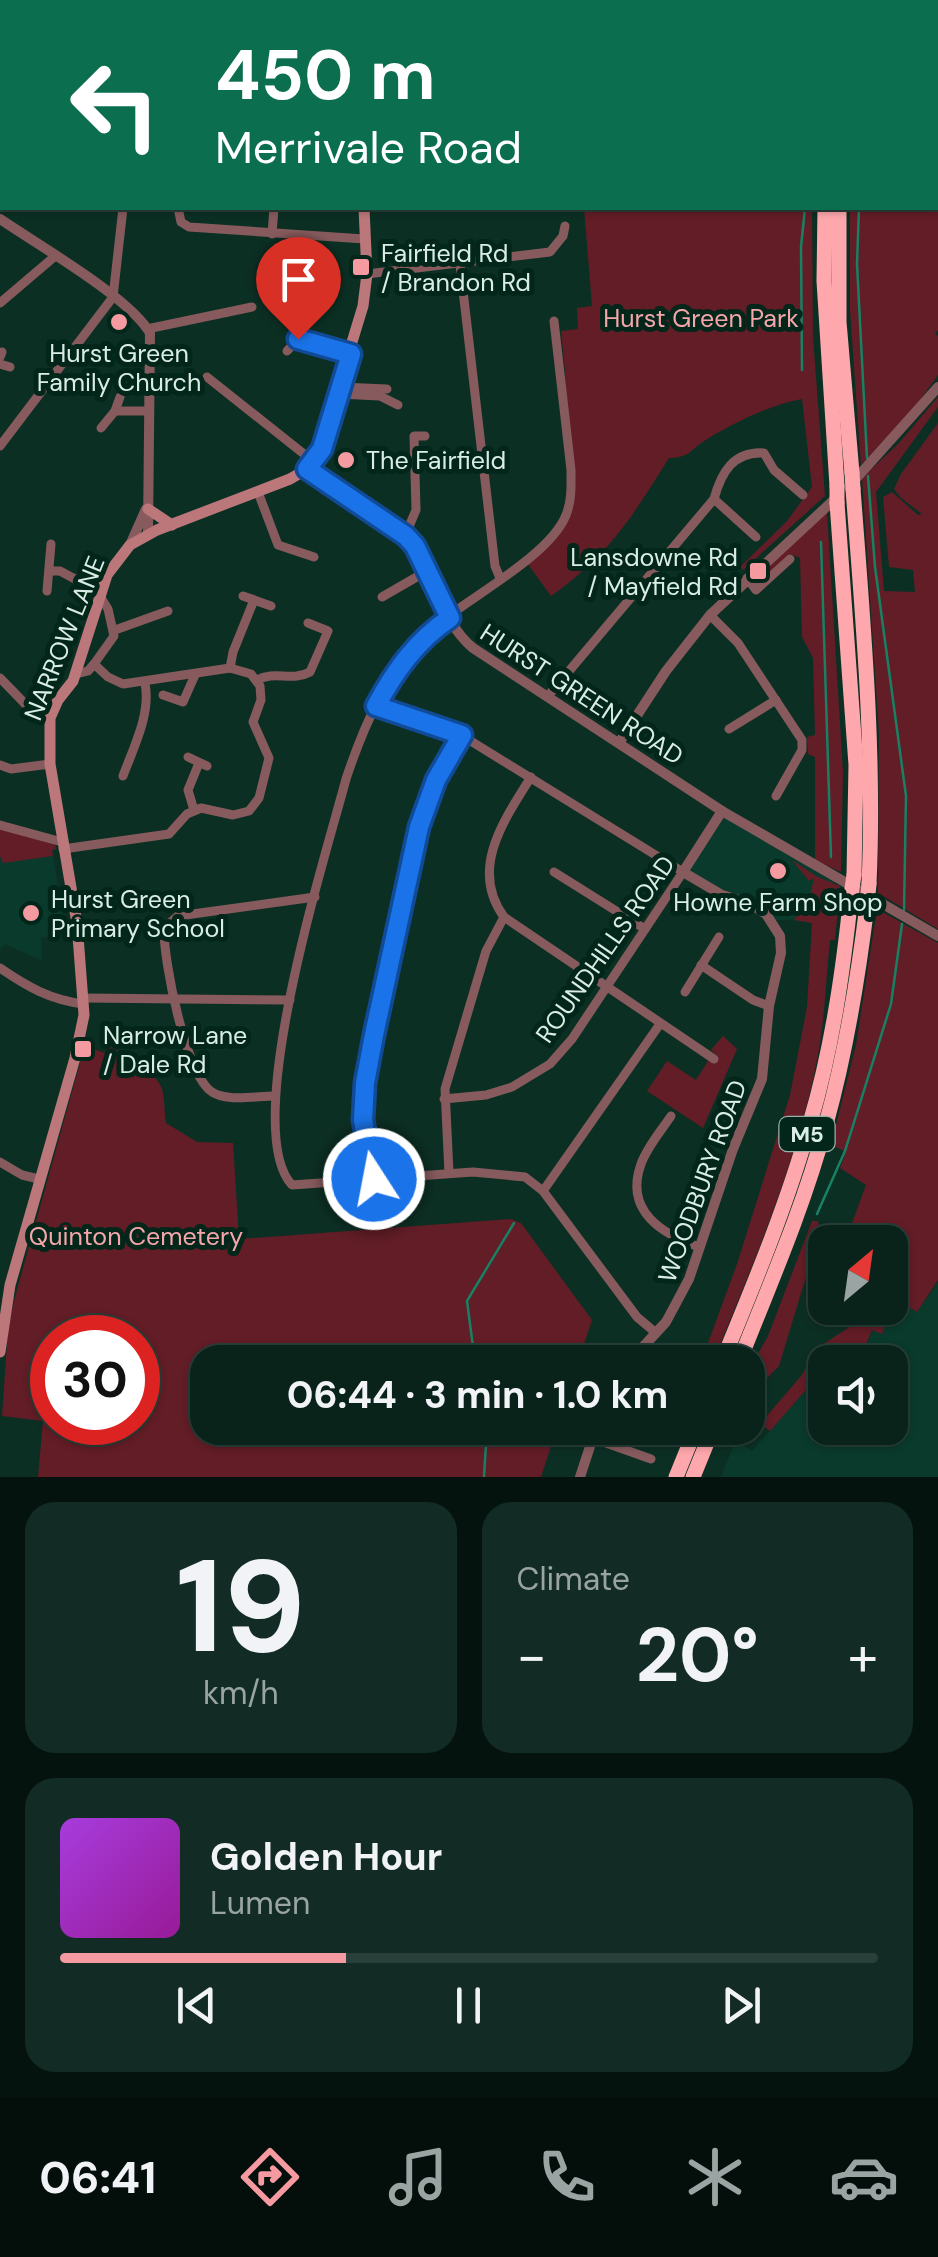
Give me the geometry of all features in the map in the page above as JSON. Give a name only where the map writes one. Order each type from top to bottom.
[{"type":"highway","name":"M5","points":[[729,1345],[790,1189],[811,1121],[829,1047],[854,874],[856,766],[842,491],[824,280],[825,210]]},
{"type":"highway","name":"M5","points":[[746,1345],[826,1128],[875,905],[869,884],[870,720],[842,491],[839,210]]},
{"type":"highway","points":[[676,1477],[689,1445]]},
{"type":"highway","points":[[693,1477],[706,1445]]},
{"type":"main road","points":[[310,465],[322,449],[351,354],[367,274],[364,210]]},
{"type":"main road","name":"NARROW LANE","points":[[0,1352],[10,1285],[75,1058],[84,1001],[77,923],[50,764],[50,718],[76,674],[100,594],[116,560],[130,545],[148,534],[258,492],[310,465]]},
{"type":"main road","points":[[148,507],[172,525]]},
{"type":"street","points":[[0,446],[6,430],[114,297],[123,210]]},
{"type":"street","points":[[178,210],[178,217],[189,227],[364,239]]},
{"type":"street","points":[[272,234],[274,210]]},
{"type":"street","points":[[0,219],[114,297],[148,329],[152,344],[148,534]]},
{"type":"street","points":[[367,274],[550,252],[563,236],[564,226]]},
{"type":"street","points":[[0,303],[54,257]]},
{"type":"street","points":[[460,264],[494,566],[500,578]]},
{"type":"street","points":[[148,329],[252,308]]},
{"type":"street","points":[[554,321],[571,470],[570,504],[561,526],[547,544],[428,632],[376,706],[346,780],[290,1000],[274,1096],[278,1159],[282,1175],[292,1185],[449,1173],[525,1177],[543,1192],[637,1317],[656,1333]]},
{"type":"street","points":[[287,351],[300,335],[351,354]]},
{"type":"street","points":[[207,377],[310,465]]},
{"type":"street","points":[[619,742],[666,671],[710,615],[861,475],[938,386]]},
{"type":"street","points":[[339,391],[387,389]]},
{"type":"street","points":[[339,391],[380,396],[398,405]]},
{"type":"street","points":[[100,428],[115,411],[120,397]]},
{"type":"street","points":[[115,411],[148,411]]},
{"type":"street","points":[[406,536],[416,510],[414,436],[425,436]]},
{"type":"street","points":[[548,696],[714,499],[728,466],[736,458],[764,454],[774,470],[804,495]]},
{"type":"street","name":"HURST GREEN ROAD","points":[[310,465],[415,546],[450,618],[462,639],[473,648],[722,811],[875,905],[938,936]]},
{"type":"street","points":[[258,492],[278,545],[314,557]]},
{"type":"street","points":[[714,499],[756,537]]},
{"type":"street","points":[[130,545],[148,507]]},
{"type":"street","points":[[298,554],[302,542]]},
{"type":"street","points":[[46,591],[51,544]]},
{"type":"street","points":[[746,578],[756,590],[790,559]]},
{"type":"street","points":[[382,598],[427,570]]},
{"type":"street","points":[[50,571],[60,571],[100,594],[115,630],[88,671],[76,674]]},
{"type":"street","points":[[230,668],[248,598],[271,606]]},
{"type":"street","points":[[115,630],[168,611]]},
{"type":"street","points":[[710,615],[738,643],[804,745],[776,796]]},
{"type":"street","points":[[257,680],[272,674],[299,677],[310,672],[328,631],[308,623]]},
{"type":"street","points":[[0,825],[62,846],[168,834],[194,810],[242,814],[259,798],[269,758],[252,722],[261,700],[257,680],[244,670],[230,668],[122,684],[108,678],[94,664]]},
{"type":"street","points":[[163,695],[183,702],[195,675]]},
{"type":"street","points":[[0,678],[35,714],[50,718]]},
{"type":"street","points":[[123,776],[143,720],[148,698],[145,683]]},
{"type":"street","points":[[729,729],[776,700]]},
{"type":"street","points":[[376,706],[462,735],[683,872]]},
{"type":"street","points":[[374,1179],[363,1120],[377,1016],[419,827],[436,780],[462,735]]},
{"type":"street","points":[[188,758],[203,764],[188,790],[194,810]]},
{"type":"street","points":[[0,766],[11,769],[50,764]]},
{"type":"street","points":[[531,777],[513,806],[491,860],[489,889],[504,917],[714,1059]]},
{"type":"street","name":"ROUNDHILLS ROAD","points":[[444,1099],[486,1096],[512,1087],[540,1072],[566,1048],[722,811]]},
{"type":"street","points":[[554,872],[645,929]]},
{"type":"street","name":"WOODBURY ROAD","points":[[644,1345],[684,1293],[762,1079],[769,1006],[781,953],[781,938],[774,923],[757,907],[722,895],[683,872]]},
{"type":"street","points":[[274,1096],[216,1095],[207,1089],[176,1015],[164,938],[168,922],[178,916],[315,897]]},
{"type":"street","points":[[449,1173],[444,1099],[449,1071],[486,951],[504,917]]},
{"type":"street","points":[[685,992],[719,937]]},
{"type":"street","points":[[701,965],[753,1000],[769,1006]]},
{"type":"street","points":[[0,968],[40,994],[60,1001],[290,1000]]},
{"type":"street","points":[[543,1192],[660,1024]]},
{"type":"street","points":[[671,1116],[640,1165],[640,1198],[660,1230],[699,1247]]},
{"type":"street","points":[[663,1128],[674,1135]]},
{"type":"street","points":[[0,1162],[39,1179]]},
{"type":"street","points":[[580,1477],[590,1445]]},
{"type":"street","points":[[617,1445],[646,1460]]},
{"type":"shaded area","points":[[722,811],[835,879],[822,921],[772,920],[683,872]]},
{"type":"shaded area","name":"Hurst Green Primary School","points":[[0,834],[52,849],[66,932],[41,938],[42,961],[5,944],[0,950]]},
{"type":"shaded area","points":[[938,1282],[938,1477],[721,1477],[734,1445],[744,1445],[752,1451],[757,1445],[765,1445],[765,1436],[808,1389],[808,1445],[908,1445],[908,1345],[866,1345],[873,1330],[882,1334],[885,1325],[908,1325],[908,1306],[917,1312]]},
{"type":"green space","name":"Hurst Green Park","points":[[584,210],[812,210],[813,337],[825,496],[743,570],[740,567],[787,521],[812,487],[802,399],[751,416],[685,455],[669,458],[618,534],[589,565],[551,596],[527,563],[569,516],[561,331],[578,329],[577,308],[592,306]]},
{"type":"green space","points":[[850,210],[938,210],[938,375],[915,407],[861,465],[850,311]]},
{"type":"green space","points":[[938,397],[938,407],[876,492],[884,591],[915,592],[913,570],[889,567],[883,497],[892,492],[918,515],[922,514],[894,489],[938,423],[938,929],[878,893],[879,732],[862,478],[899,443]]},
{"type":"green space","points":[[827,512],[843,772],[841,872],[815,860],[815,757],[808,754],[807,737],[815,735],[813,658],[802,637],[800,558],[790,554],[757,584],[751,578]]},
{"type":"green space","points":[[0,827],[55,845],[53,856],[3,863]]},
{"type":"green space","points":[[792,860],[840,886],[810,1094],[787,1172],[720,1345],[707,1345],[790,1095],[807,1007],[812,923],[794,920],[810,896],[814,878],[809,881]]},
{"type":"green space","points":[[877,909],[938,943],[938,1280],[917,1312],[908,1307],[908,1225],[851,1225],[866,1185],[840,1168],[846,1152],[831,1145],[856,1045]]},
{"type":"green space","points":[[723,1036],[737,1049],[703,1128],[647,1091],[667,1061],[696,1080],[708,1061],[717,1060],[711,1050]]},
{"type":"green space","name":"Quinton Cemetery","points":[[85,1045],[104,1053],[109,1046],[153,1075],[162,1089],[166,1123],[197,1142],[233,1143],[239,1239],[511,1219],[521,1223],[592,1320],[584,1345],[190,1345],[190,1445],[551,1445],[541,1477],[38,1477],[41,1445],[160,1445],[160,1315],[30,1315],[30,1419],[2,1416],[8,1329]]},
{"type":"green space","points":[[808,1231],[808,1271],[779,1366],[766,1379],[763,1345]]},
{"type":"green space","points":[[852,1325],[885,1325],[882,1334],[872,1330],[866,1345],[822,1345]]},
{"type":"green space","points":[[808,1364],[808,1388],[770,1431],[765,1427],[765,1418]]},
{"type":"waterway","points":[[802,370],[801,247],[805,210]]},
{"type":"waterway","points":[[859,210],[857,264],[867,458]]},
{"type":"waterway","points":[[868,476],[875,567],[906,796],[904,910]]},
{"type":"waterway","points":[[821,542],[831,857]]},
{"type":"waterway","points":[[817,1214],[845,1151],[891,1004],[902,924]]},
{"type":"waterway","points":[[473,1345],[467,1301],[514,1223]]},
{"type":"waterway","points":[[484,1477],[486,1445]]},
{"type":"place","name":"Fairfield Rd / Brandon Rd","points":[[361,267]]},
{"type":"place","name":"Hurst Green Family Church","points":[[119,322]]},
{"type":"place","name":"The Fairfield","points":[[346,460]]},
{"type":"place","name":"Lansdowne Rd / Mayfield Rd","points":[[758,571]]},
{"type":"place","name":"Howne Farm Shop","points":[[778,871]]},
{"type":"place","name":"Hurst Green Primary School","points":[[31,913]]},
{"type":"place","name":"Narrow Lane / Dale Rd","points":[[83,1049]]},
{"type":"route","points":[[298,339],[351,354],[322,449],[307,469],[406,536],[415,546],[450,618],[428,632],[409,654],[376,706],[462,735],[436,780],[419,827],[374,1035],[363,1120],[374,1179]]}]
